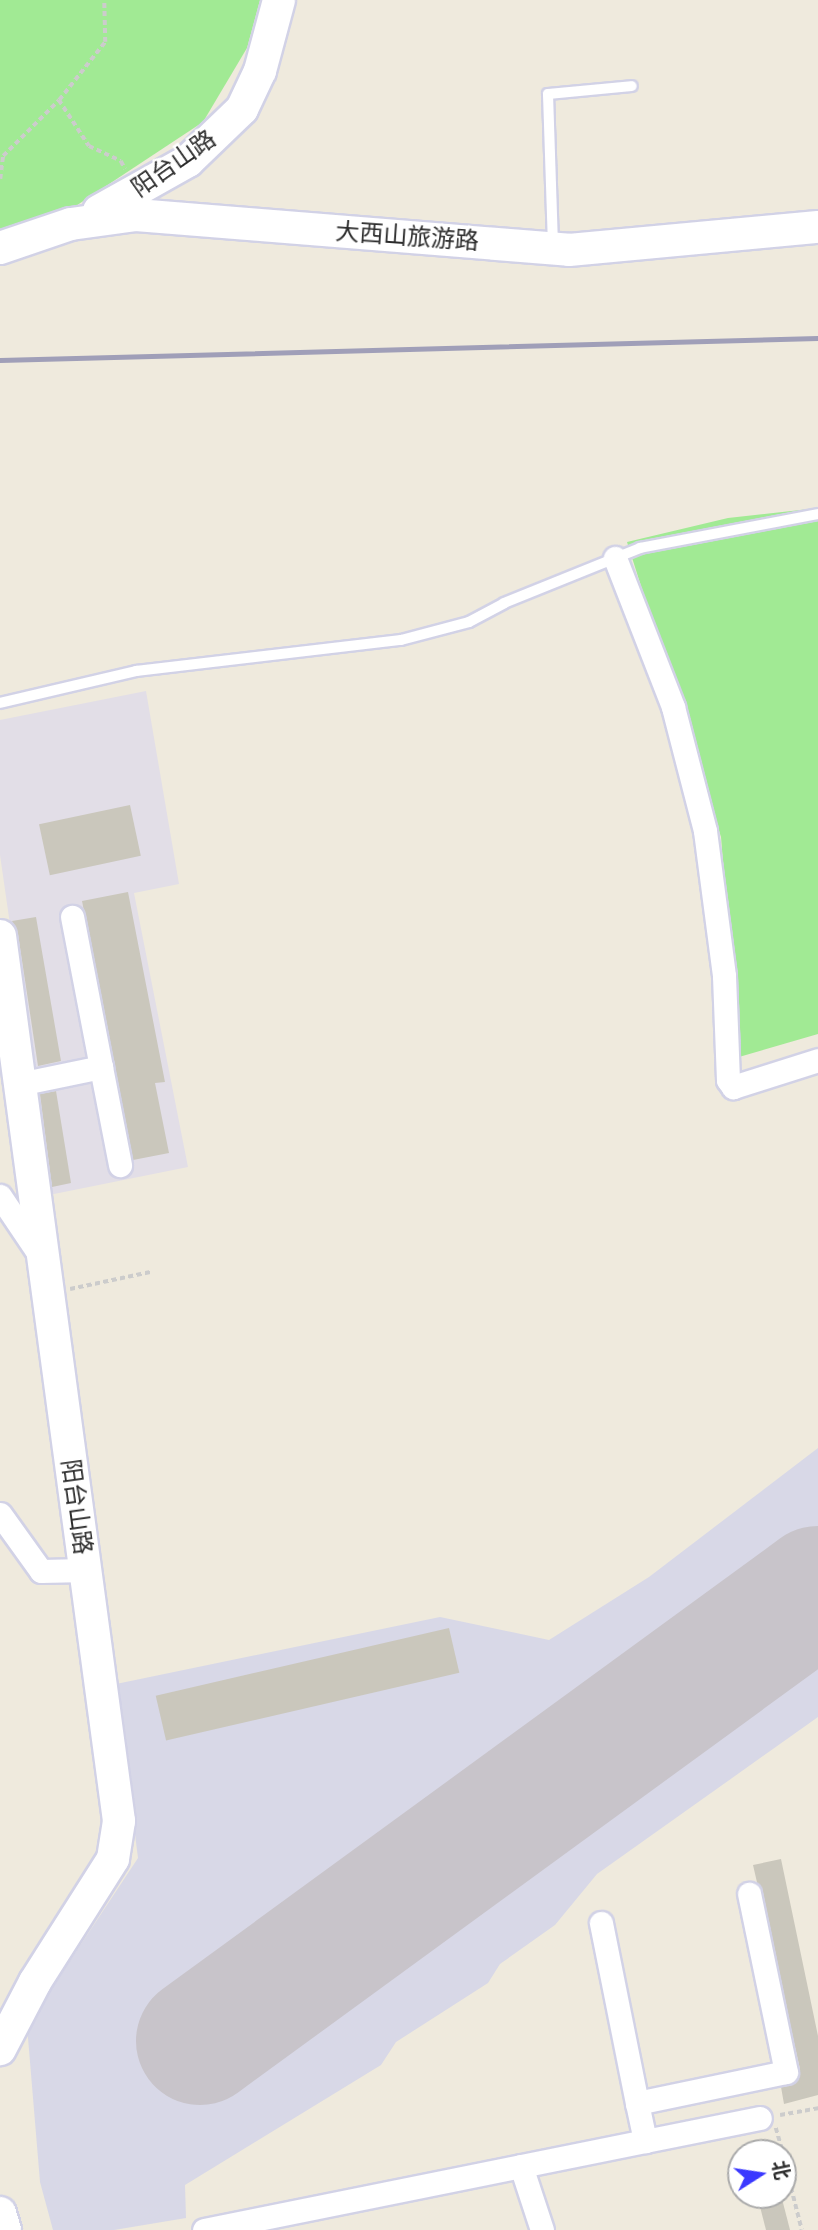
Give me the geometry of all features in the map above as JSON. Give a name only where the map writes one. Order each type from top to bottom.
[{"type":"street","name":"阳台山路","points":[[71,224],[135,194],[187,161],[242,109],[260,71],[279,0]]},
{"type":"street","points":[[187,161],[184,201],[197,221]]},
{"type":"street","name":"大西山旅游路","points":[[0,248],[71,224],[136,215],[553,249],[818,227]]},
{"type":"street","points":[[615,558],[673,707],[705,831],[724,976],[728,1080],[733,1087],[818,1060]]},
{"type":"street","points":[[72,917],[120,1165]]},
{"type":"street","name":"阳台山路","points":[[0,936],[119,1821],[113,1859],[35,1982],[0,2049]]},
{"type":"street","points":[[19,1084],[101,1067]]},
{"type":"street","points":[[0,1196],[43,1260]]},
{"type":"street","points":[[0,1514],[41,1571],[85,1570]]},
{"type":"street","points":[[637,2103],[786,2072],[749,1894]]},
{"type":"street","points":[[601,1923],[645,2141]]},
{"type":"street","points":[[204,2230],[760,2118]]},
{"type":"street","points":[[521,2166],[542,2230]]},
{"type":"street","points":[[0,2213],[5,2230]]},
{"type":"lane","points":[[553,249],[548,94],[632,86]]},
{"type":"lane","points":[[0,703],[136,671],[401,640],[469,622],[504,603],[640,548],[818,514]]},
{"type":"path","points":[[0,179],[3,156],[59,100],[105,42],[104,0]]},
{"type":"path","points":[[59,100],[89,146],[121,161],[135,194]]},
{"type":"path","points":[[48,1293],[150,1272]]},
{"type":"path","points":[[779,2139],[773,2116],[818,2108]]},
{"type":"path","points":[[797,2209],[802,2230]]},
{"type":"shaded area","points":[[146,691],[179,884],[134,893],[188,1167],[49,1195],[0,855],[0,720]]},
{"type":"shaded area","points":[[818,1448],[818,1717],[597,1874],[555,1925],[500,1964],[488,1983],[396,2042],[381,2065],[185,2185],[186,2218],[114,2230],[53,2230],[40,2182],[27,2026],[138,1858],[116,1684],[440,1617],[549,1640],[649,1577]]},
{"type":"green space","points":[[0,0],[260,0],[247,48],[203,122],[44,227],[0,234]]},
{"type":"green space","points":[[818,508],[818,1034],[739,1057],[721,837],[627,542],[728,518]]},
{"type":"building","points":[[130,805],[141,856],[50,875],[39,824]]},
{"type":"building","points":[[128,892],[165,1082],[155,1083],[169,1153],[133,1160],[82,901]]},
{"type":"building","points":[[36,917],[61,1061],[38,1066],[18,934],[12,921]]},
{"type":"building","points":[[56,1091],[71,1183],[52,1187],[40,1094]]},
{"type":"building","points":[[449,1628],[459,1673],[166,1741],[156,1696]]},
{"type":"building","points":[[781,1859],[818,2036],[818,2095],[784,2104],[781,2087],[796,2082],[800,2069],[753,1865]]},
{"type":"building","points":[[761,2209],[785,2209],[790,2230],[766,2230]]},
{"type":"runway","points":[[200,2041],[818,1590]]},
{"type":"railway","points":[[0,360],[818,338]]}]
